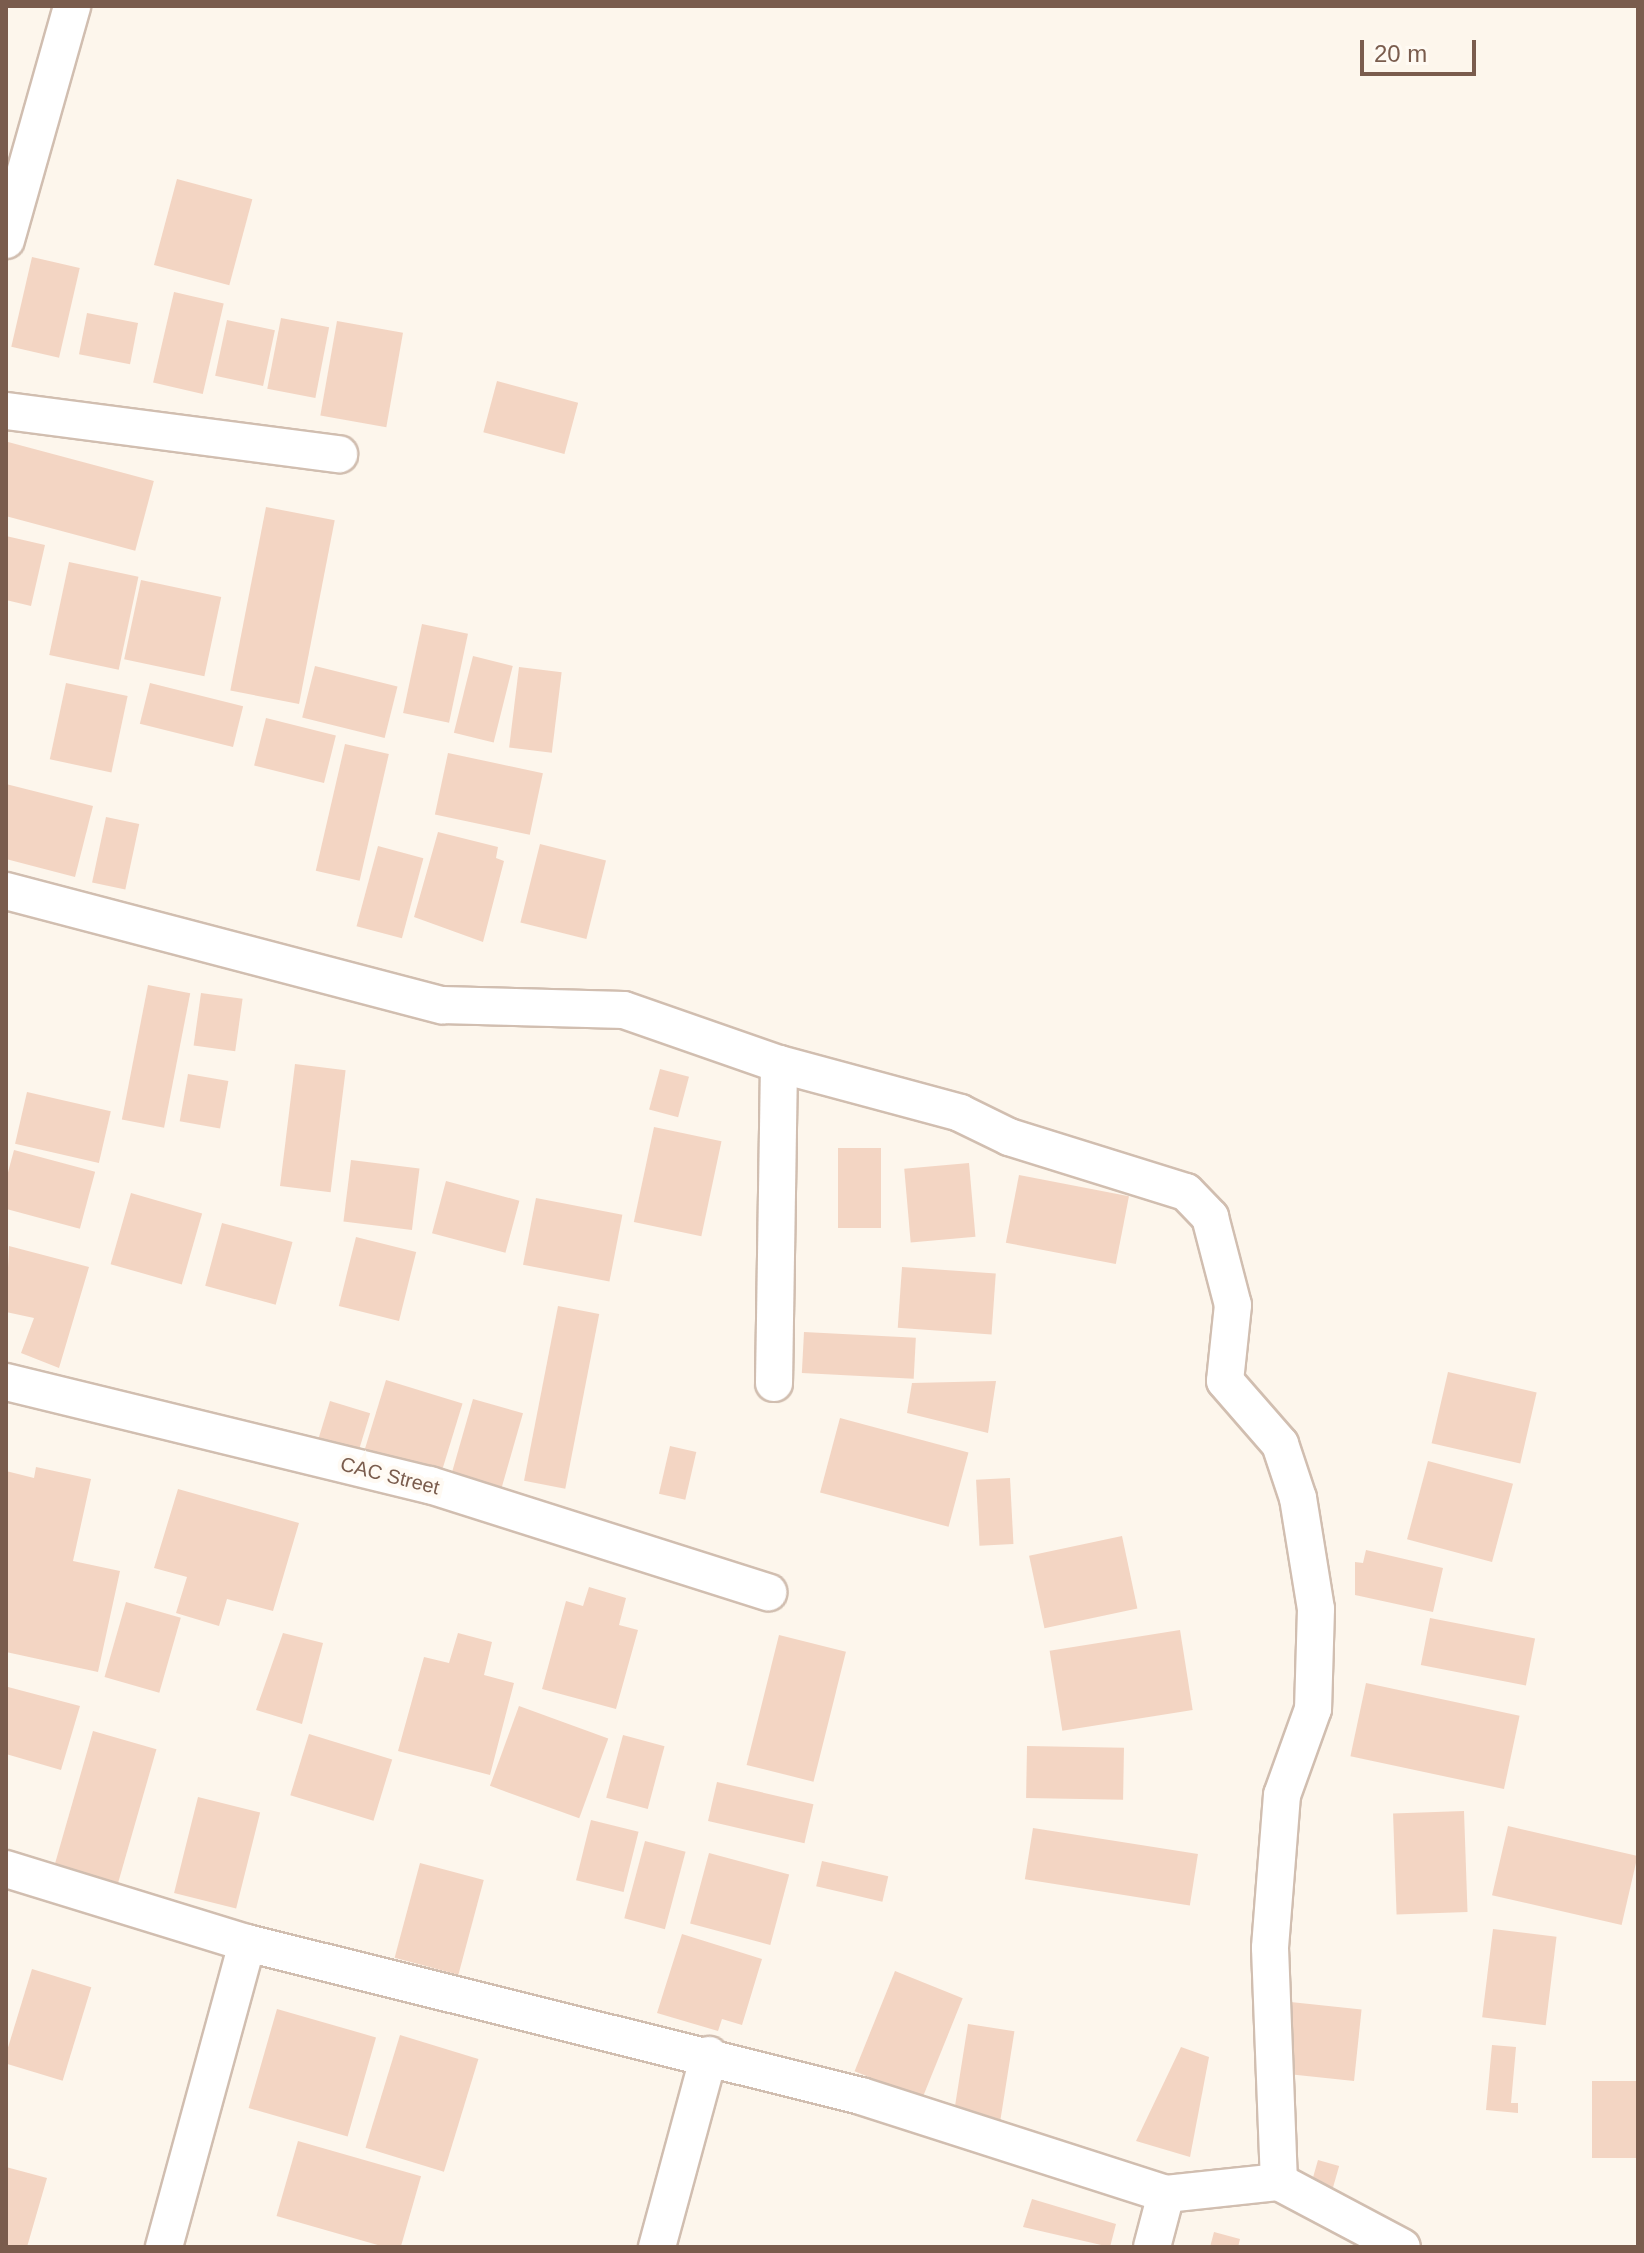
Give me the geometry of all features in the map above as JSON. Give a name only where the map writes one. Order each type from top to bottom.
[{"type":"street","points":[[6,240],[72,6]]},
{"type":"street","points":[[6,411],[339,454]]},
{"type":"street","points":[[6,891],[442,1005],[624,1010],[779,1064],[867,1083],[1186,1192],[1210,1217],[1233,1305],[1225,1381],[1280,1444],[1298,1498],[1316,1609],[1313,1709],[1282,1795],[1270,1948],[1279,2182]]},
{"type":"street","points":[[774,1383],[779,1064]]},
{"type":"street","name":"CAC Street","points":[[6,1382],[430,1485],[768,1592]]},
{"type":"street","points":[[6,1869],[247,1943],[709,2055],[1166,2194],[1279,2182],[1402,2247]]},
{"type":"street","points":[[164,2247],[247,1943]]},
{"type":"street","points":[[657,2247],[709,2055]]},
{"type":"street","points":[[1152,2247],[1166,2194]]},
{"type":"building","points":[[177,179],[252,199],[229,285],[154,265]]},
{"type":"building","points":[[32,257],[80,268],[59,358],[11,347]]},
{"type":"building","points":[[174,292],[224,303],[203,394],[153,383]]},
{"type":"building","points":[[87,313],[138,323],[130,364],[79,354]]},
{"type":"building","points":[[281,318],[329,327],[315,398],[267,389]]},
{"type":"building","points":[[227,320],[275,330],[263,386],[215,376]]},
{"type":"building","points":[[337,321],[403,333],[386,427],[320,416]]},
{"type":"building","points":[[497,381],[578,403],[564,454],[483,432]]},
{"type":"building","points":[[8,442],[154,481],[135,551],[6,516]]},
{"type":"building","points":[[266,507],[335,520],[299,704],[230,691]]},
{"type":"building","points":[[6,536],[45,545],[31,606],[6,600]]},
{"type":"building","points":[[69,562],[138,577],[119,670],[49,655]]},
{"type":"building","points":[[141,580],[221,597],[204,676],[124,659]]},
{"type":"building","points":[[422,624],[468,634],[449,723],[403,713]]},
{"type":"building","points":[[473,656],[513,666],[494,743],[454,733]]},
{"type":"building","points":[[315,666],[397,687],[385,738],[302,717]]},
{"type":"building","points":[[519,667],[562,672],[552,753],[509,747]]},
{"type":"building","points":[[66,683],[128,696],[111,772],[50,759]]},
{"type":"building","points":[[150,683],[243,706],[233,747],[140,724]]},
{"type":"building","points":[[266,718],[336,735],[324,783],[254,766]]},
{"type":"building","points":[[345,744],[389,754],[360,881],[316,871]]},
{"type":"building","points":[[448,753],[543,773],[530,835],[435,815]]},
{"type":"building","points":[[6,784],[93,806],[75,877],[6,859]]},
{"type":"building","points":[[106,817],[139,824],[125,890],[92,883]]},
{"type":"building","points":[[438,832],[498,847],[496,858],[504,861],[483,942],[414,917]]},
{"type":"building","points":[[540,844],[606,860],[586,939],[520,923]]},
{"type":"building","points":[[378,846],[423,858],[402,938],[357,926]]},
{"type":"building","points":[[148,985],[190,993],[164,1128],[122,1119]]},
{"type":"building","points":[[201,993],[243,999],[235,1051],[194,1045]]},
{"type":"building","points":[[295,1064],[346,1070],[331,1192],[280,1186]]},
{"type":"building","points":[[660,1069],[689,1077],[678,1117],[649,1110]]},
{"type":"building","points":[[188,1074],[228,1081],[220,1128],[180,1121]]},
{"type":"building","points":[[27,1092],[111,1111],[99,1163],[15,1144]]},
{"type":"building","points":[[654,1127],[721,1141],[701,1236],[634,1222]]},
{"type":"building","points":[[838,1148],[881,1148],[881,1228],[838,1228]]},
{"type":"building","points":[[14,1150],[95,1172],[80,1229],[6,1209],[6,1180]]},
{"type":"building","points":[[351,1160],[419,1168],[412,1230],[343,1222]]},
{"type":"building","points":[[969,1163],[975,1237],[911,1242],[904,1169]]},
{"type":"building","points":[[1019,1175],[1129,1196],[1116,1264],[1006,1243]]},
{"type":"building","points":[[446,1181],[519,1201],[505,1253],[432,1233]]},
{"type":"building","points":[[131,1193],[202,1213],[182,1285],[111,1264]]},
{"type":"building","points":[[536,1198],[622,1215],[609,1282],[523,1265]]},
{"type":"building","points":[[222,1223],[293,1242],[276,1305],[205,1286]]},
{"type":"building","points":[[356,1237],[416,1252],[399,1321],[339,1306]]},
{"type":"building","points":[[9,1246],[89,1267],[59,1368],[21,1353],[34,1318],[6,1312]]},
{"type":"building","points":[[902,1267],[996,1274],[992,1334],[898,1328]]},
{"type":"building","points":[[558,1306],[599,1314],[565,1489],[524,1481]]},
{"type":"building","points":[[804,1332],[916,1338],[914,1379],[802,1373]]},
{"type":"building","points":[[1448,1372],[1537,1392],[1520,1464],[1432,1443]]},
{"type":"building","points":[[386,1380],[463,1403],[441,1474],[364,1451]]},
{"type":"building","points":[[996,1381],[988,1433],[907,1413],[912,1383]]},
{"type":"building","points":[[473,1399],[523,1413],[501,1488],[452,1474]]},
{"type":"building","points":[[330,1401],[370,1413],[359,1451],[319,1438]]},
{"type":"building","points":[[840,1418],[968,1452],[949,1527],[820,1492]]},
{"type":"building","points":[[670,1446],[696,1452],[685,1500],[659,1494]]},
{"type":"building","points":[[1428,1461],[1513,1484],[1492,1562],[1407,1539]]},
{"type":"building","points":[[36,1467],[91,1479],[73,1561],[120,1571],[98,1672],[6,1652],[6,1471],[34,1478]]},
{"type":"building","points":[[1010,1478],[1013,1544],[980,1546],[976,1480]]},
{"type":"building","points":[[178,1489],[299,1523],[273,1611],[227,1599],[219,1626],[176,1613],[187,1577],[154,1568]]},
{"type":"building","points":[[1122,1536],[1137,1608],[1044,1628],[1029,1556]]},
{"type":"building","points":[[1366,1550],[1443,1568],[1433,1612],[1355,1595],[1355,1562],[1363,1563]]},
{"type":"building","points":[[589,1587],[626,1598],[619,1625],[638,1630],[616,1709],[542,1689],[566,1601],[583,1606]]},
{"type":"building","points":[[126,1602],[181,1618],[159,1693],[105,1677]]},
{"type":"building","points":[[1430,1618],[1535,1638],[1526,1686],[1421,1665]]},
{"type":"building","points":[[1180,1630],[1193,1710],[1062,1731],[1050,1651]]},
{"type":"building","points":[[283,1633],[323,1643],[302,1724],[256,1710]]},
{"type":"building","points":[[458,1633],[492,1642],[484,1675],[514,1683],[490,1775],[398,1751],[424,1657],[449,1663]]},
{"type":"building","points":[[779,1635],[846,1652],[814,1782],[747,1765]]},
{"type":"building","points":[[1366,1683],[1520,1716],[1504,1789],[1350,1756]]},
{"type":"building","points":[[8,1687],[80,1706],[61,1770],[6,1754]]},
{"type":"building","points":[[519,1706],[608,1738],[579,1818],[490,1786]]},
{"type":"building","points":[[93,1731],[156,1749],[116,1889],[53,1870]]},
{"type":"building","points":[[309,1734],[392,1759],[373,1821],[290,1795]]},
{"type":"building","points":[[623,1735],[665,1746],[648,1809],[606,1798]]},
{"type":"building","points":[[1027,1746],[1124,1748],[1123,1800],[1026,1798]]},
{"type":"building","points":[[717,1782],[813,1804],[804,1843],[708,1821]]},
{"type":"building","points":[[198,1797],[260,1812],[236,1909],[174,1893]]},
{"type":"building","points":[[1464,1811],[1468,1912],[1397,1914],[1393,1813]]},
{"type":"building","points":[[591,1820],[639,1832],[624,1892],[576,1880]]},
{"type":"building","points":[[1508,1826],[1638,1856],[1622,1925],[1492,1895]]},
{"type":"building","points":[[1033,1828],[1198,1854],[1190,1905],[1025,1879]]},
{"type":"building","points":[[645,1841],[686,1852],[665,1929],[624,1918]]},
{"type":"building","points":[[709,1853],[789,1874],[770,1945],[690,1924]]},
{"type":"building","points":[[822,1861],[888,1876],[882,1902],[816,1886]]},
{"type":"building","points":[[420,1863],[484,1880],[458,1975],[395,1958]]},
{"type":"building","points":[[1493,1929],[1557,1937],[1546,2025],[1482,2017]]},
{"type":"building","points":[[682,1934],[762,1959],[742,2025],[722,2019],[718,2031],[657,2013]]},
{"type":"building","points":[[32,1969],[91,1987],[63,2081],[6,2064],[6,2054]]},
{"type":"building","points":[[895,1971],[963,1998],[922,2098],[855,2071]]},
{"type":"building","points":[[1281,2001],[1362,2009],[1354,2081],[1273,2073]]},
{"type":"building","points":[[277,2009],[376,2037],[348,2136],[249,2108]]},
{"type":"building","points":[[968,2024],[1014,2031],[999,2127],[953,2120]]},
{"type":"building","points":[[400,2035],[478,2059],[444,2172],[366,2148]]},
{"type":"building","points":[[1492,2045],[1516,2047],[1511,2103],[1518,2103],[1518,2113],[1486,2110]]},
{"type":"building","points":[[1181,2047],[1209,2057],[1190,2157],[1136,2141]]},
{"type":"building","points":[[1592,2081],[1638,2081],[1638,2158],[1592,2158]]},
{"type":"building","points":[[298,2141],[421,2176],[401,2247],[385,2247],[277,2216]]},
{"type":"building","points":[[1318,2160],[1339,2166],[1332,2192],[1311,2186]]},
{"type":"building","points":[[6,2167],[47,2178],[27,2247],[6,2247]]},
{"type":"building","points":[[1032,2199],[1116,2224],[1110,2247],[1023,2227]]},
{"type":"building","points":[[1214,2232],[1240,2239],[1238,2247],[1210,2247]]}]
